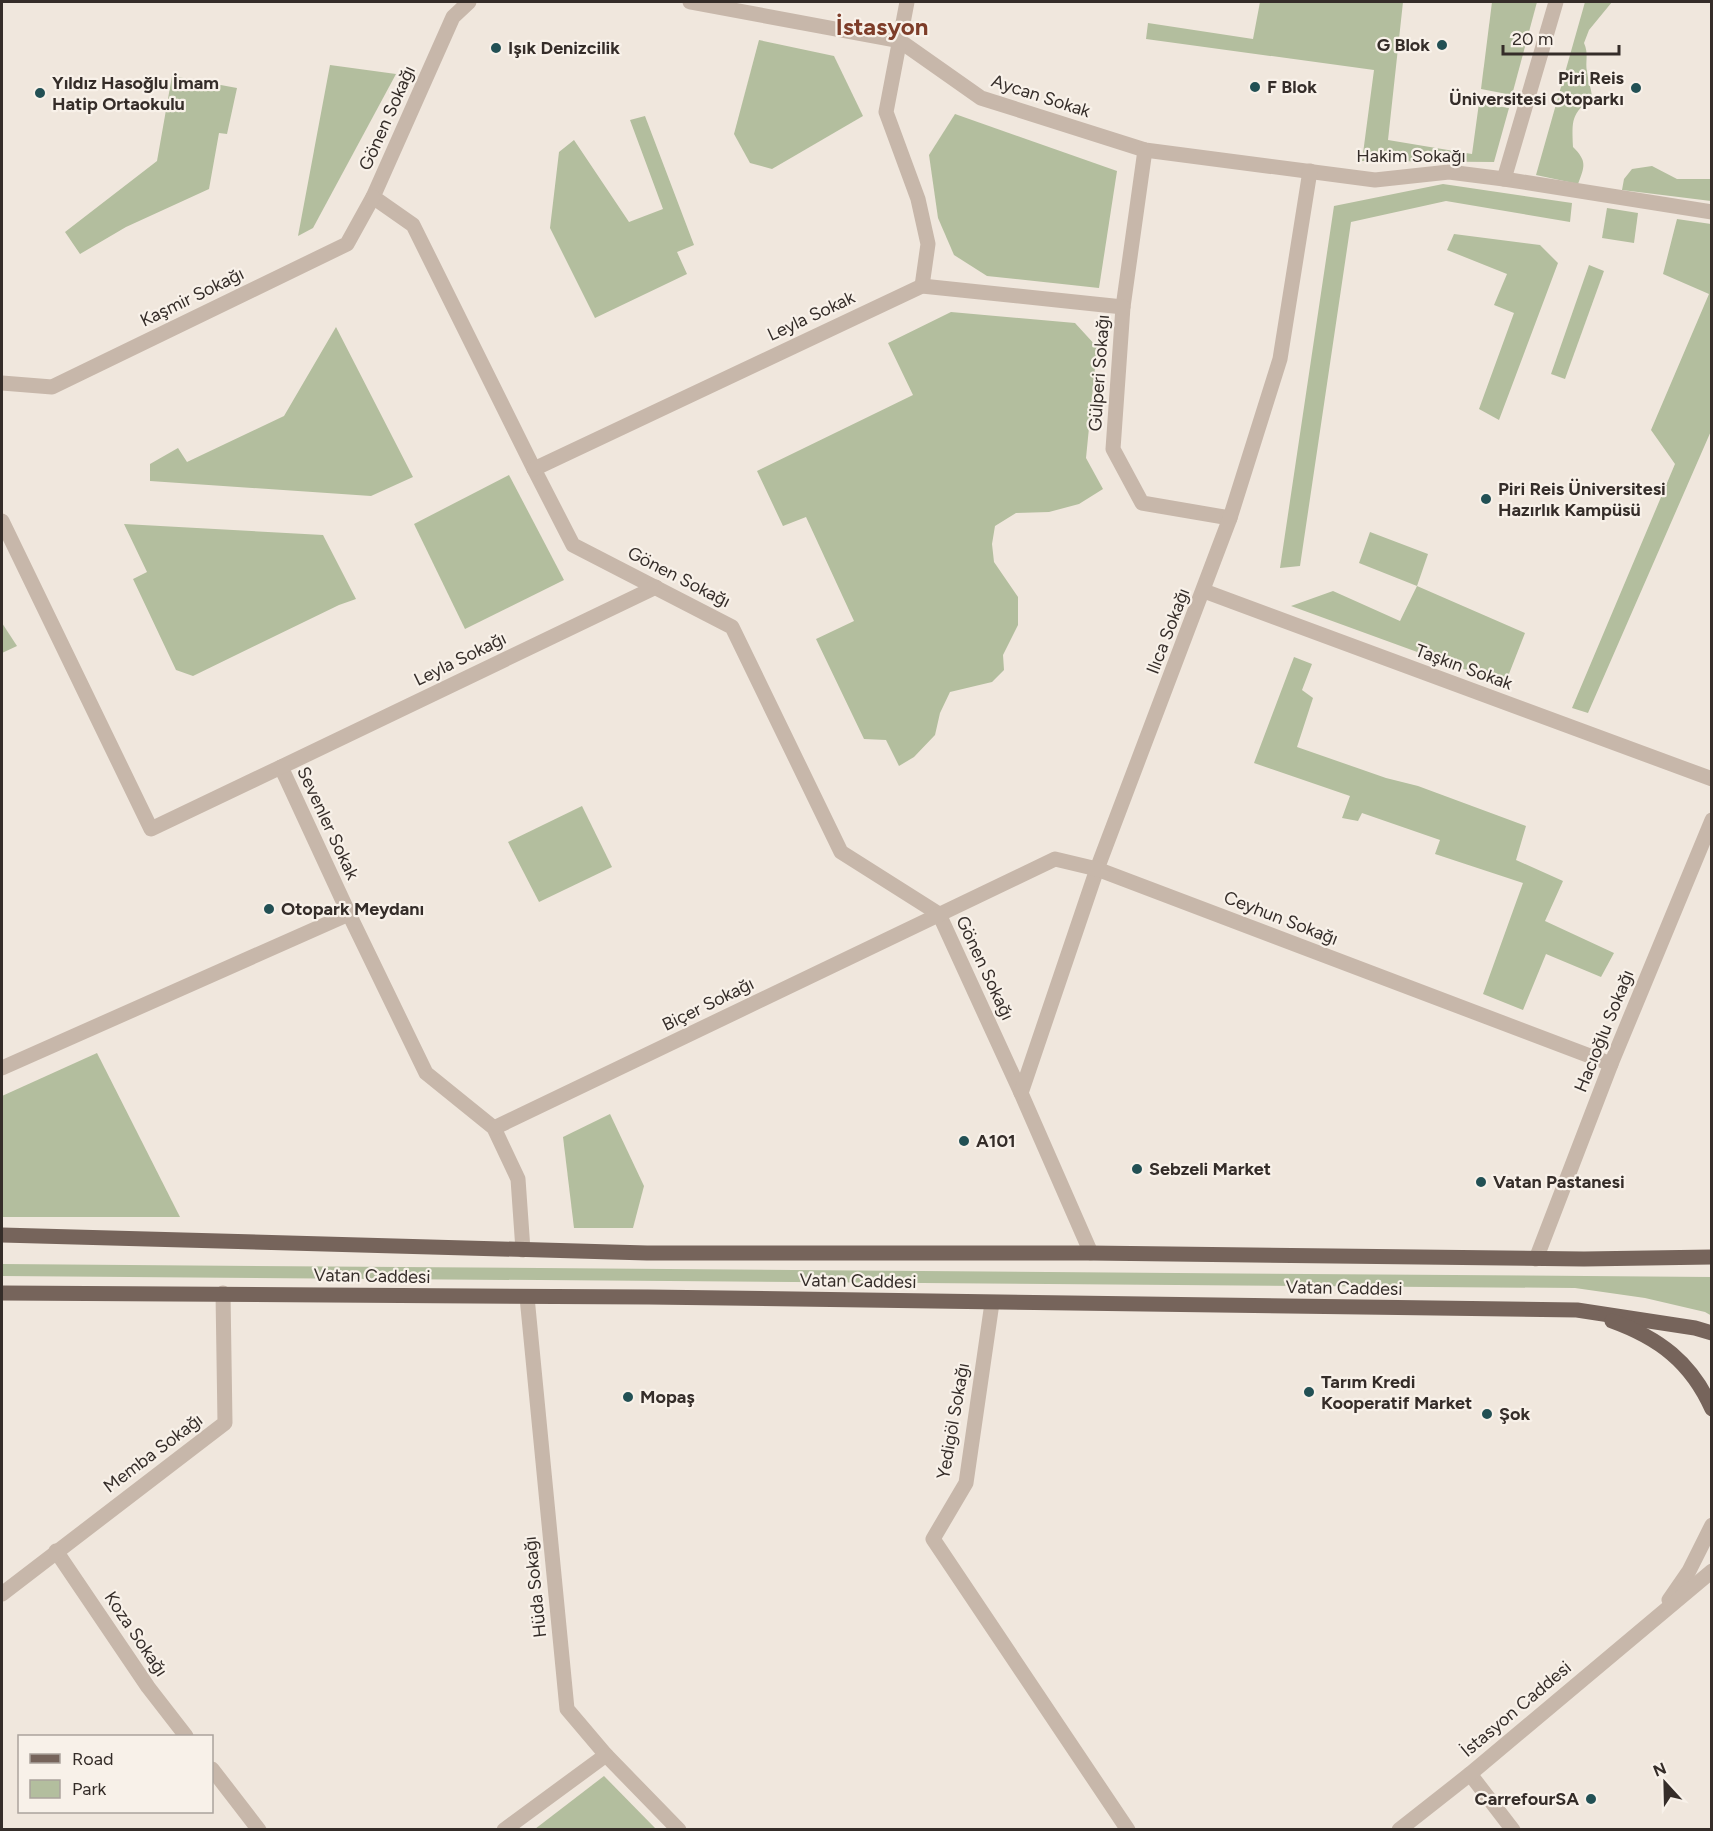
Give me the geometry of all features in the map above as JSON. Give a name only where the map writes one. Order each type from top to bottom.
[{"type":"main road","name":"Vatan Caddesi","points":[[2,1234],[659,1253],[1712,1257]]},
{"type":"main road","name":"Vatan Caddesi","points":[[2,1293],[649,1297],[1577,1310],[1695,1328],[1712,1333]]},
{"type":"main road","points":[[1577,1310],[1614,1322],[1659,1342],[1679,1359],[1694,1378],[1712,1409]]},
{"type":"street","name":"Gönen Sokağı","points":[[469,2],[453,17],[373,197],[413,225],[573,545],[732,627],[841,852],[939,914],[1091,1253]]},
{"type":"street","name":"Aycan Sokak","points":[[690,2],[900,41],[981,98],[1145,150]]},
{"type":"street","points":[[907,2],[886,112],[918,200],[928,244],[922,286],[1123,308]]},
{"type":"street","points":[[1504,179],[1556,2]]},
{"type":"street","name":"Hakim Sokağı","points":[[1145,150],[1375,180],[1449,172],[1712,212]]},
{"type":"street","name":"Gülperi Sokağı","points":[[1145,150],[1123,308],[1113,449],[1142,503],[1230,518]]},
{"type":"street","name":"Ilıca Sokağı","points":[[1021,1093],[1097,869],[1230,518],[1280,358],[1310,171]]},
{"type":"street","name":"Kaşmir Sokağı","points":[[2,382],[52,387],[347,244],[373,197]]},
{"type":"street","name":"Leyla Sokak","points":[[534,469],[922,286]]},
{"type":"street","name":"Sevenler Sokak","points":[[2,521],[151,829],[281,767],[426,1073],[494,1128],[518,1179],[523,1250]]},
{"type":"street","name":"Leyla Sokağı","points":[[281,767],[656,587]]},
{"type":"street","name":"Taşkın Sokak","points":[[1204,591],[1712,779]]},
{"type":"street","name":"Hacıoğlu Sokağı","points":[[1536,1258],[1611,1064],[1712,820]]},
{"type":"street","name":"Ceyhun Sokağı","points":[[939,914],[1055,859],[1097,869],[1611,1064]]},
{"type":"street","points":[[2,1068],[349,914]]},
{"type":"street","name":"Biçer Sokağı","points":[[494,1128],[939,914]]},
{"type":"street","name":"Memba Sokağı","points":[[2,1594],[225,1423],[223,1293]]},
{"type":"street","name":"Hüda Sokağı","points":[[527,1297],[567,1709],[606,1755],[679,1830]]},
{"type":"street","name":"Yedigöl Sokağı","points":[[992,1303],[966,1483],[933,1539],[1128,1830]]},
{"type":"street","points":[[1657,1617],[1689,1571],[1712,1525]]},
{"type":"street","name":"Koza Sokağı","points":[[56,1551],[148,1687],[184,1735]]},
{"type":"street","name":"İstasyon Caddesi","points":[[1399,1830],[1470,1774],[1712,1571]]},
{"type":"street","points":[[504,1830],[606,1755]]},
{"type":"street","points":[[213,1770],[259,1830]]},
{"type":"street","points":[[1470,1774],[1513,1830]]},
{"type":"green space","points":[[1260,2],[1403,2],[1388,140],[1472,154],[1479,103],[1509,108],[1494,162],[1362,161],[1374,70],[1146,39],[1148,23],[1253,39]]},
{"type":"green space","points":[[1492,2],[1537,2],[1512,95],[1481,89]]},
{"type":"green space","points":[[1585,2],[1612,2],[1589,30],[1584,43],[1592,96],[1580,108],[1573,124],[1573,147],[1583,160],[1578,184],[1536,175]]},
{"type":"green space","points":[[759,40],[834,56],[863,116],[772,169],[750,163],[734,134]]},
{"type":"green space","points":[[330,65],[396,74],[313,228],[298,236]]},
{"type":"green space","points":[[172,76],[237,88],[227,134],[219,133],[209,189],[126,227],[80,254],[65,232],[157,161]]},
{"type":"green space","points":[[955,114],[1117,171],[1099,288],[987,276],[954,255],[938,218],[929,155]]},
{"type":"green space","points":[[645,116],[694,245],[677,252],[687,274],[595,318],[550,228],[559,152],[574,140],[629,222],[663,209],[630,120]]},
{"type":"green space","points":[[1652,166],[1677,179],[1711,179],[1711,201],[1622,190],[1624,179],[1632,169]]},
{"type":"green space","points":[[1443,184],[1572,203],[1570,222],[1446,201],[1351,222],[1300,566],[1280,568],[1334,206]]},
{"type":"green space","points":[[1607,208],[1638,213],[1634,243],[1602,238]]},
{"type":"green space","points":[[1677,219],[1711,224],[1711,431],[1588,713],[1572,708],[1675,464],[1651,430],[1709,294],[1663,274]]},
{"type":"green space","points":[[1454,234],[1540,245],[1558,263],[1499,420],[1479,409],[1514,313],[1494,305],[1507,274],[1447,250]]},
{"type":"green space","points":[[1589,265],[1604,271],[1565,379],[1551,374]]},
{"type":"green space","points":[[951,312],[1075,323],[1097,347],[1086,458],[1103,489],[1079,504],[1049,512],[1016,513],[995,526],[992,544],[994,562],[1018,597],[1018,625],[1003,655],[1004,670],[992,682],[950,692],[940,713],[935,735],[914,757],[899,766],[886,740],[864,739],[816,639],[854,621],[806,517],[783,526],[757,471],[913,395],[888,343]]},
{"type":"green space","points":[[336,327],[413,477],[371,496],[150,481],[150,464],[178,448],[187,462],[284,416]]},
{"type":"green space","points":[[509,475],[564,580],[465,629],[414,524]]},
{"type":"green space","points":[[124,524],[323,535],[356,599],[339,605],[193,676],[176,670],[133,579],[147,572]]},
{"type":"green space","points":[[1370,532],[1428,554],[1417,586],[1359,563]]},
{"type":"green space","points":[[1417,586],[1525,633],[1505,684],[1291,606],[1333,591],[1400,621]]},
{"type":"green space","points":[[2,623],[17,646],[2,653]]},
{"type":"green space","points":[[1294,657],[1312,664],[1302,690],[1313,698],[1297,747],[1386,778],[1418,786],[1526,826],[1516,860],[1563,881],[1545,921],[1614,953],[1601,977],[1546,954],[1523,1010],[1483,994],[1523,883],[1435,854],[1440,840],[1362,813],[1358,821],[1342,818],[1350,796],[1254,763]]},
{"type":"green space","points":[[582,806],[612,867],[539,902],[508,842]]},
{"type":"green space","points":[[97,1053],[180,1217],[2,1217],[2,1096]]},
{"type":"green space","points":[[610,1114],[644,1186],[633,1228],[574,1228],[563,1137]]},
{"type":"green space","points":[[2,1264],[1711,1277],[1712,1316],[1705,1312],[1645,1298],[1575,1288],[2,1276]]},
{"type":"green space","points":[[604,1776],[656,1829],[535,1829]]},
{"type":"place","name":"G Blok","points":[[1442,45]]},
{"type":"place","name":"Işık Denizcilik","points":[[496,48]]},
{"type":"place","name":"F Blok","points":[[1255,87]]},
{"type":"place","name":"Piri Reis Üniversitesi Otoparkı","points":[[1636,88]]},
{"type":"place","name":"Yıldız Hasoğlu İmam Hatip Ortaokulu","points":[[40,93]]},
{"type":"place","name":"Piri Reis Üniversitesi Hazırlık Kampüsü","points":[[1486,499]]},
{"type":"place","name":"Otopark Meydanı","points":[[269,909]]},
{"type":"place","name":"A101","points":[[964,1141]]},
{"type":"place","name":"Sebzeli Market","points":[[1137,1169]]},
{"type":"place","name":"Vatan Pastanesi","points":[[1481,1182]]},
{"type":"place","name":"Tarım Kredi Kooperatif Market","points":[[1309,1392]]},
{"type":"place","name":"Mopaş","points":[[628,1397]]},
{"type":"place","name":"Şok","points":[[1487,1414]]},
{"type":"place","name":"CarrefourSA","points":[[1591,1799]]},
{"type":"district","name":"İstasyon","points":[[882,27]]}]
